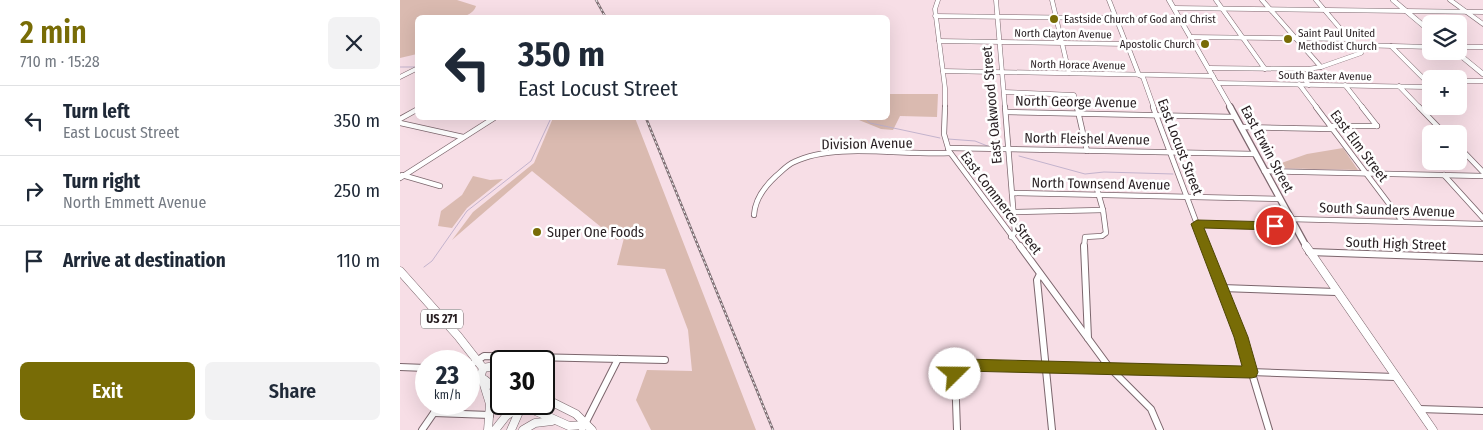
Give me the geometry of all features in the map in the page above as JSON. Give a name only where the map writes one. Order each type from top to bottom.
[{"type":"main road","name":"East Erwin Street","points":[[1169,0],[1209,68],[1309,252],[1433,430]]},
{"type":"main road","points":[[1393,0],[1422,24]]},
{"type":"main road","points":[[1466,60],[1483,74]]},
{"type":"main road","name":"US 271","points":[[401,274],[468,350]]},
{"type":"main road","name":"US 271","points":[[480,364],[483,368]]},
{"type":"main road","points":[[490,367],[483,368],[481,375],[484,379],[490,404]]},
{"type":"main road","points":[[484,379],[490,384]]},
{"type":"main road","points":[[555,404],[576,414],[586,428]]},
{"type":"main road","points":[[488,430],[490,415]]},
{"type":"main road","points":[[495,430],[507,415]]},
{"type":"main road","points":[[512,430],[518,415]]},
{"type":"main road","points":[[545,415],[569,426],[586,428]]},
{"type":"main road","points":[[523,430],[541,421],[560,422]]},
{"type":"street","name":"East Commerce Street","points":[[938,0],[935,7],[935,16],[945,93],[944,134],[949,151],[1011,238],[1109,367],[1151,410],[1160,430]]},
{"type":"street","name":"East Oakwood Street","points":[[996,0],[1015,232],[1011,238]]},
{"type":"street","points":[[1052,0],[1069,73]]},
{"type":"street","name":"East Locust Street","points":[[1109,0],[1139,75],[1142,77],[1169,153],[1241,337],[1269,430]]},
{"type":"street","points":[[1216,0],[1265,69]]},
{"type":"street","points":[[1262,0],[1321,67]]},
{"type":"street","points":[[1209,68],[1297,70],[1321,67],[1361,53],[1316,0]]},
{"type":"street","points":[[1450,0],[1483,24]]},
{"type":"street","points":[[1174,8],[1483,12]]},
{"type":"street","points":[[935,16],[1180,20]]},
{"type":"street","points":[[1191,37],[1349,39]]},
{"type":"street","name":"North Clayton Avenue","points":[[938,41],[1126,43]]},
{"type":"street","points":[[1356,45],[1422,47]]},
{"type":"street","points":[[1391,46],[1422,76]]},
{"type":"street","points":[[1467,47],[1483,47]]},
{"type":"street","points":[[400,77],[415,70]]},
{"type":"street","points":[[1297,70],[1309,84]]},
{"type":"street","name":"North Horace Avenue","points":[[943,71],[1213,76]]},
{"type":"street","points":[[1467,80],[1483,81]]},
{"type":"street","name":"South Baxter Avenue","points":[[1217,83],[1422,85]]},
{"type":"street","name":"East Elm Street","points":[[1299,84],[1402,221]]},
{"type":"street","points":[[1241,127],[1331,128],[1377,126],[1345,85]]},
{"type":"street","points":[[1399,86],[1436,125]]},
{"type":"street","points":[[1004,92],[1074,95],[1087,151]]},
{"type":"street","points":[[400,121],[415,111]]},
{"type":"street","name":"North George Avenue","points":[[1006,112],[1235,117]]},
{"type":"street","points":[[401,176],[491,120]]},
{"type":"street","points":[[400,121],[463,137]]},
{"type":"street","name":"North Fleishel Avenue","points":[[949,151],[1009,149],[1255,154]]},
{"type":"street","name":"Division Avenue","points":[[754,215],[756,201],[768,184],[789,165],[805,157],[848,153],[935,155],[949,151]]},
{"type":"street","points":[[1467,155],[1483,172]]},
{"type":"street","points":[[1264,171],[1483,176]]},
{"type":"street","points":[[1444,175],[1483,218]]},
{"type":"street","points":[[401,176],[440,186]]},
{"type":"street","points":[[1088,339],[1089,314],[1084,274],[1084,237],[1102,236],[1106,233],[1103,210],[1095,182]]},
{"type":"street","name":"North Townsend Avenue","points":[[1012,193],[1280,199]]},
{"type":"street","points":[[1013,212],[1103,210]]},
{"type":"street","name":"South Saunders Avenue","points":[[1290,218],[1483,224]]},
{"type":"street","points":[[1197,224],[1295,227]]},
{"type":"street","name":"South High Street","points":[[1309,252],[1483,258]]},
{"type":"street","points":[[1040,274],[1037,280],[1052,430]]},
{"type":"street","points":[[1222,288],[1336,292]]},
{"type":"street","points":[[480,358],[484,356],[665,360]]},
{"type":"street","points":[[586,428],[618,359]]},
{"type":"street","points":[[956,430],[955,374],[957,367],[963,365],[1109,367],[1395,376]]},
{"type":"street","points":[[400,367],[415,368]]},
{"type":"street","points":[[1418,409],[1483,411]]},
{"type":"street","points":[[422,430],[433,415]]},
{"type":"street","points":[[480,415],[490,415]]},
{"type":"shaded area","points":[[400,0],[457,0],[476,6],[467,15],[415,15],[415,54],[400,58]]},
{"type":"shaded area","points":[[890,94],[938,94],[937,117],[900,116],[893,130],[881,129],[859,120],[890,120]]},
{"type":"shaded area","points":[[552,120],[636,120],[756,430],[651,430],[636,400],[647,370],[692,371],[688,330],[665,269],[617,265],[624,238],[617,240],[532,171],[452,240],[473,212],[534,163]]},
{"type":"shaded area","points":[[1343,148],[1358,170],[1267,168],[1307,154]]},
{"type":"shaded area","points":[[473,176],[490,180],[503,179],[467,208],[452,228],[438,226],[441,211],[462,195]]},
{"type":"waterway","points":[[400,67],[415,67]]},
{"type":"waterway","points":[[424,267],[432,261],[467,211],[531,161],[550,120]]},
{"type":"waterway","points":[[867,120],[870,123],[940,138]]},
{"type":"waterway","points":[[948,139],[975,141],[990,147]]},
{"type":"waterway","points":[[1019,156],[1085,174],[1104,172],[1173,174]]},
{"type":"railway","points":[[596,0],[604,15]]},
{"type":"railway","points":[[647,120],[773,430]]},
{"type":"place","name":"Eastside Church of God and Christ","points":[[1054,19]]},
{"type":"place","name":"Saint Paul United Methodist Church","points":[[1288,39]]},
{"type":"place","name":"Apostolic Church","points":[[1205,44]]},
{"type":"place","name":"Super One Foods","points":[[537,232]]},
{"type":"route","points":[[955,374],[957,367],[960,365],[1109,367],[1251,372],[1241,337],[1197,224],[1275,226]]}]
